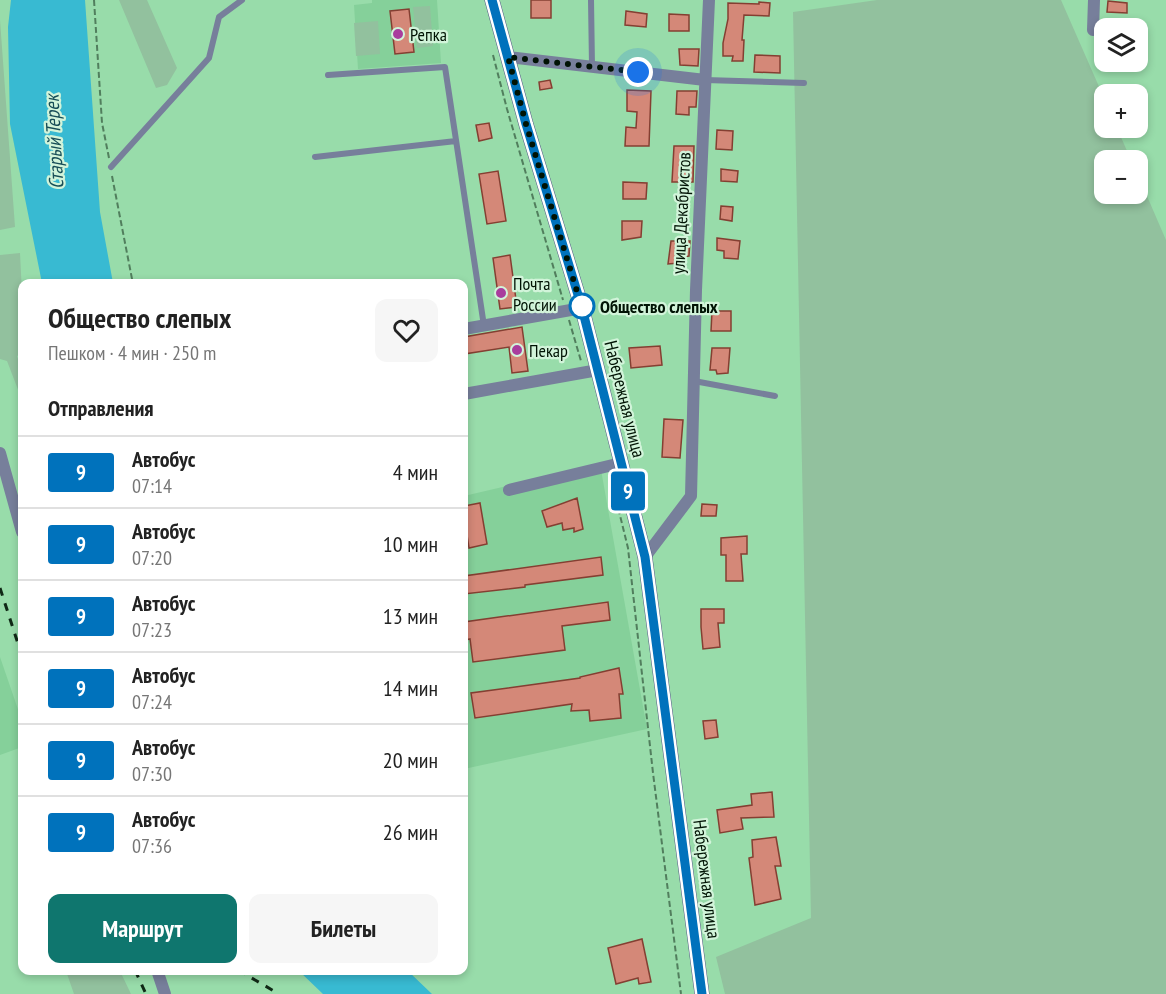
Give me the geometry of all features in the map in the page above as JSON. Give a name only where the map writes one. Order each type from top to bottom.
[{"type":"main road","name":"Набережная улица","points":[[492,0],[500,56],[526,124],[582,308],[591,369],[621,463],[645,557],[702,994]]},
{"type":"street","name":"улица Декабристов","points":[[645,557],[691,496],[696,278],[709,0]]},
{"type":"street","points":[[1093,30],[1094,0]]},
{"type":"street","points":[[500,56],[705,80]]},
{"type":"street","points":[[468,328],[582,308]]},
{"type":"street","points":[[468,393],[591,369]]},
{"type":"street","points":[[0,453],[18,518]]},
{"type":"street","points":[[509,490],[621,463]]},
{"type":"street","points":[[159,975],[164,991]]},
{"type":"lane","points":[[111,167],[209,58],[219,17],[242,0]]},
{"type":"lane","points":[[591,0],[592,67]]},
{"type":"lane","points":[[328,75],[445,67],[484,326]]},
{"type":"lane","points":[[705,80],[804,83]]},
{"type":"lane","points":[[315,157],[456,141]]},
{"type":"lane","points":[[694,381],[775,396]]},
{"type":"path","points":[[94,0],[102,123],[132,279]]},
{"type":"path","points":[[500,56],[507,109],[566,311],[591,369]]},
{"type":"path","points":[[612,482],[628,548],[681,994]]},
{"type":"shaded area","points":[[119,0],[147,0],[177,68],[167,85],[156,88]]},
{"type":"shaded area","name":"Репка","points":[[372,0],[437,0],[441,63],[358,69],[354,5],[372,3]]},
{"type":"shaded area","points":[[877,0],[1061,0],[1098,84],[1094,84],[1094,138],[1121,138],[1127,150],[1094,150],[1094,204],[1148,204],[1148,198],[1166,240],[1166,994],[725,994],[716,957],[811,918],[793,12]]},
{"type":"shaded area","points":[[430,6],[433,46],[417,48],[413,7]]},
{"type":"shaded area","points":[[0,20],[15,227],[0,230]]},
{"type":"shaded area","points":[[378,21],[380,54],[356,56],[354,23]]},
{"type":"shaded area","points":[[20,253],[18,390],[7,361],[0,359],[0,255]]},
{"type":"shaded area","points":[[600,464],[647,729],[468,768],[468,495]]},
{"type":"shaded area","points":[[0,657],[18,709],[18,748],[0,755]]},
{"type":"shaded area","points":[[67,975],[122,975],[131,994],[74,994]]},
{"type":"water","name":"Старый Терек","points":[[11,0],[85,0],[100,212],[112,279],[41,279],[10,124],[8,27]]},
{"type":"water","points":[[303,975],[412,975],[432,994],[323,994]]},
{"type":"building","points":[[531,0],[551,0],[551,18],[531,18]]},
{"type":"building","points":[[1108,1],[1127,3],[1127,13],[1107,12]]},
{"type":"building","points":[[759,2],[770,3],[769,16],[744,15],[743,61],[732,61],[733,56],[723,56],[728,3],[759,4]]},
{"type":"building","points":[[409,9],[414,52],[395,54],[390,11]]},
{"type":"building","points":[[626,11],[647,14],[646,27],[625,25]]},
{"type":"building","points":[[669,14],[689,15],[689,31],[669,31]]},
{"type":"building","points":[[679,49],[699,49],[698,66],[680,65]]},
{"type":"building","points":[[755,55],[780,56],[780,73],[754,72]]},
{"type":"building","points":[[550,80],[552,88],[540,90],[539,82]]},
{"type":"building","points":[[627,90],[651,91],[649,146],[625,146],[626,127],[636,128],[637,112],[627,111]]},
{"type":"building","points":[[677,91],[697,91],[696,107],[689,107],[689,115],[676,114]]},
{"type":"building","points":[[489,123],[492,138],[479,141],[476,125]]},
{"type":"building","points":[[717,130],[733,131],[732,150],[716,149]]},
{"type":"building","points":[[674,146],[694,146],[693,182],[672,182]]},
{"type":"building","points":[[721,169],[738,171],[737,182],[721,181]]},
{"type":"building","points":[[498,171],[506,221],[487,224],[479,174]]},
{"type":"building","points":[[623,182],[647,183],[646,199],[623,199]]},
{"type":"building","points":[[721,206],[733,207],[732,221],[720,219]]},
{"type":"building","points":[[622,221],[642,221],[641,237],[622,240]]},
{"type":"building","points":[[717,238],[740,241],[738,259],[724,258],[724,251],[717,250]]},
{"type":"building","points":[[671,241],[690,241],[689,256],[681,257],[679,263],[668,264]]},
{"type":"building","points":[[510,255],[517,307],[500,309],[493,258]]},
{"type":"building","points":[[712,311],[731,311],[731,331],[711,331]]},
{"type":"building","points":[[522,327],[528,371],[512,373],[509,347],[468,353],[468,336]]},
{"type":"building","points":[[660,346],[662,365],[631,368],[629,348]]},
{"type":"building","points":[[712,348],[730,348],[728,373],[717,374],[716,370],[710,370]]},
{"type":"building","points":[[664,419],[683,420],[680,458],[662,457]]},
{"type":"building","points":[[577,498],[583,529],[574,532],[574,528],[563,530],[562,523],[547,527],[542,511]]},
{"type":"building","points":[[480,503],[487,544],[469,548],[468,505]]},
{"type":"building","points":[[702,504],[717,505],[716,516],[701,516]]},
{"type":"building","points":[[747,536],[747,554],[741,554],[743,581],[726,581],[726,555],[721,555],[721,538]]},
{"type":"building","points":[[601,557],[603,575],[468,594],[468,575]]},
{"type":"building","points":[[608,602],[610,620],[562,626],[565,650],[473,662],[470,639],[468,639],[468,621]]},
{"type":"building","points":[[701,609],[724,609],[724,623],[718,623],[720,647],[703,649]]},
{"type":"building","points":[[619,668],[623,694],[619,694],[621,718],[590,721],[589,710],[571,711],[572,704],[475,718],[471,693],[580,678]]},
{"type":"building","points":[[716,720],[718,737],[705,739],[703,721]]},
{"type":"building","points":[[772,792],[774,817],[741,818],[743,829],[720,833],[717,810],[752,805],[751,794]]},
{"type":"building","points":[[776,837],[781,866],[775,866],[781,899],[755,905],[749,858],[753,857],[752,840]]},
{"type":"building","points":[[642,939],[651,982],[639,984],[638,978],[616,984],[608,948]]},
{"type":"railway","points":[[0,588],[18,644]]},
{"type":"railway","points":[[137,975],[146,994]]},
{"type":"railway","points":[[247,975],[279,994]]},
{"type":"bus line","name":"9","points":[[492,0],[526,124],[582,308],[645,557],[702,994]]},
{"type":"place","name":"Репка","points":[[398,34]]},
{"type":"place","name":"Почта России","points":[[501,293]]},
{"type":"place","name":"Общество слепых","points":[[582,306]]},
{"type":"place","name":"Пекар","points":[[517,350]]},
{"type":"route","points":[[582,306],[582,308],[508,57],[638,72]]}]
